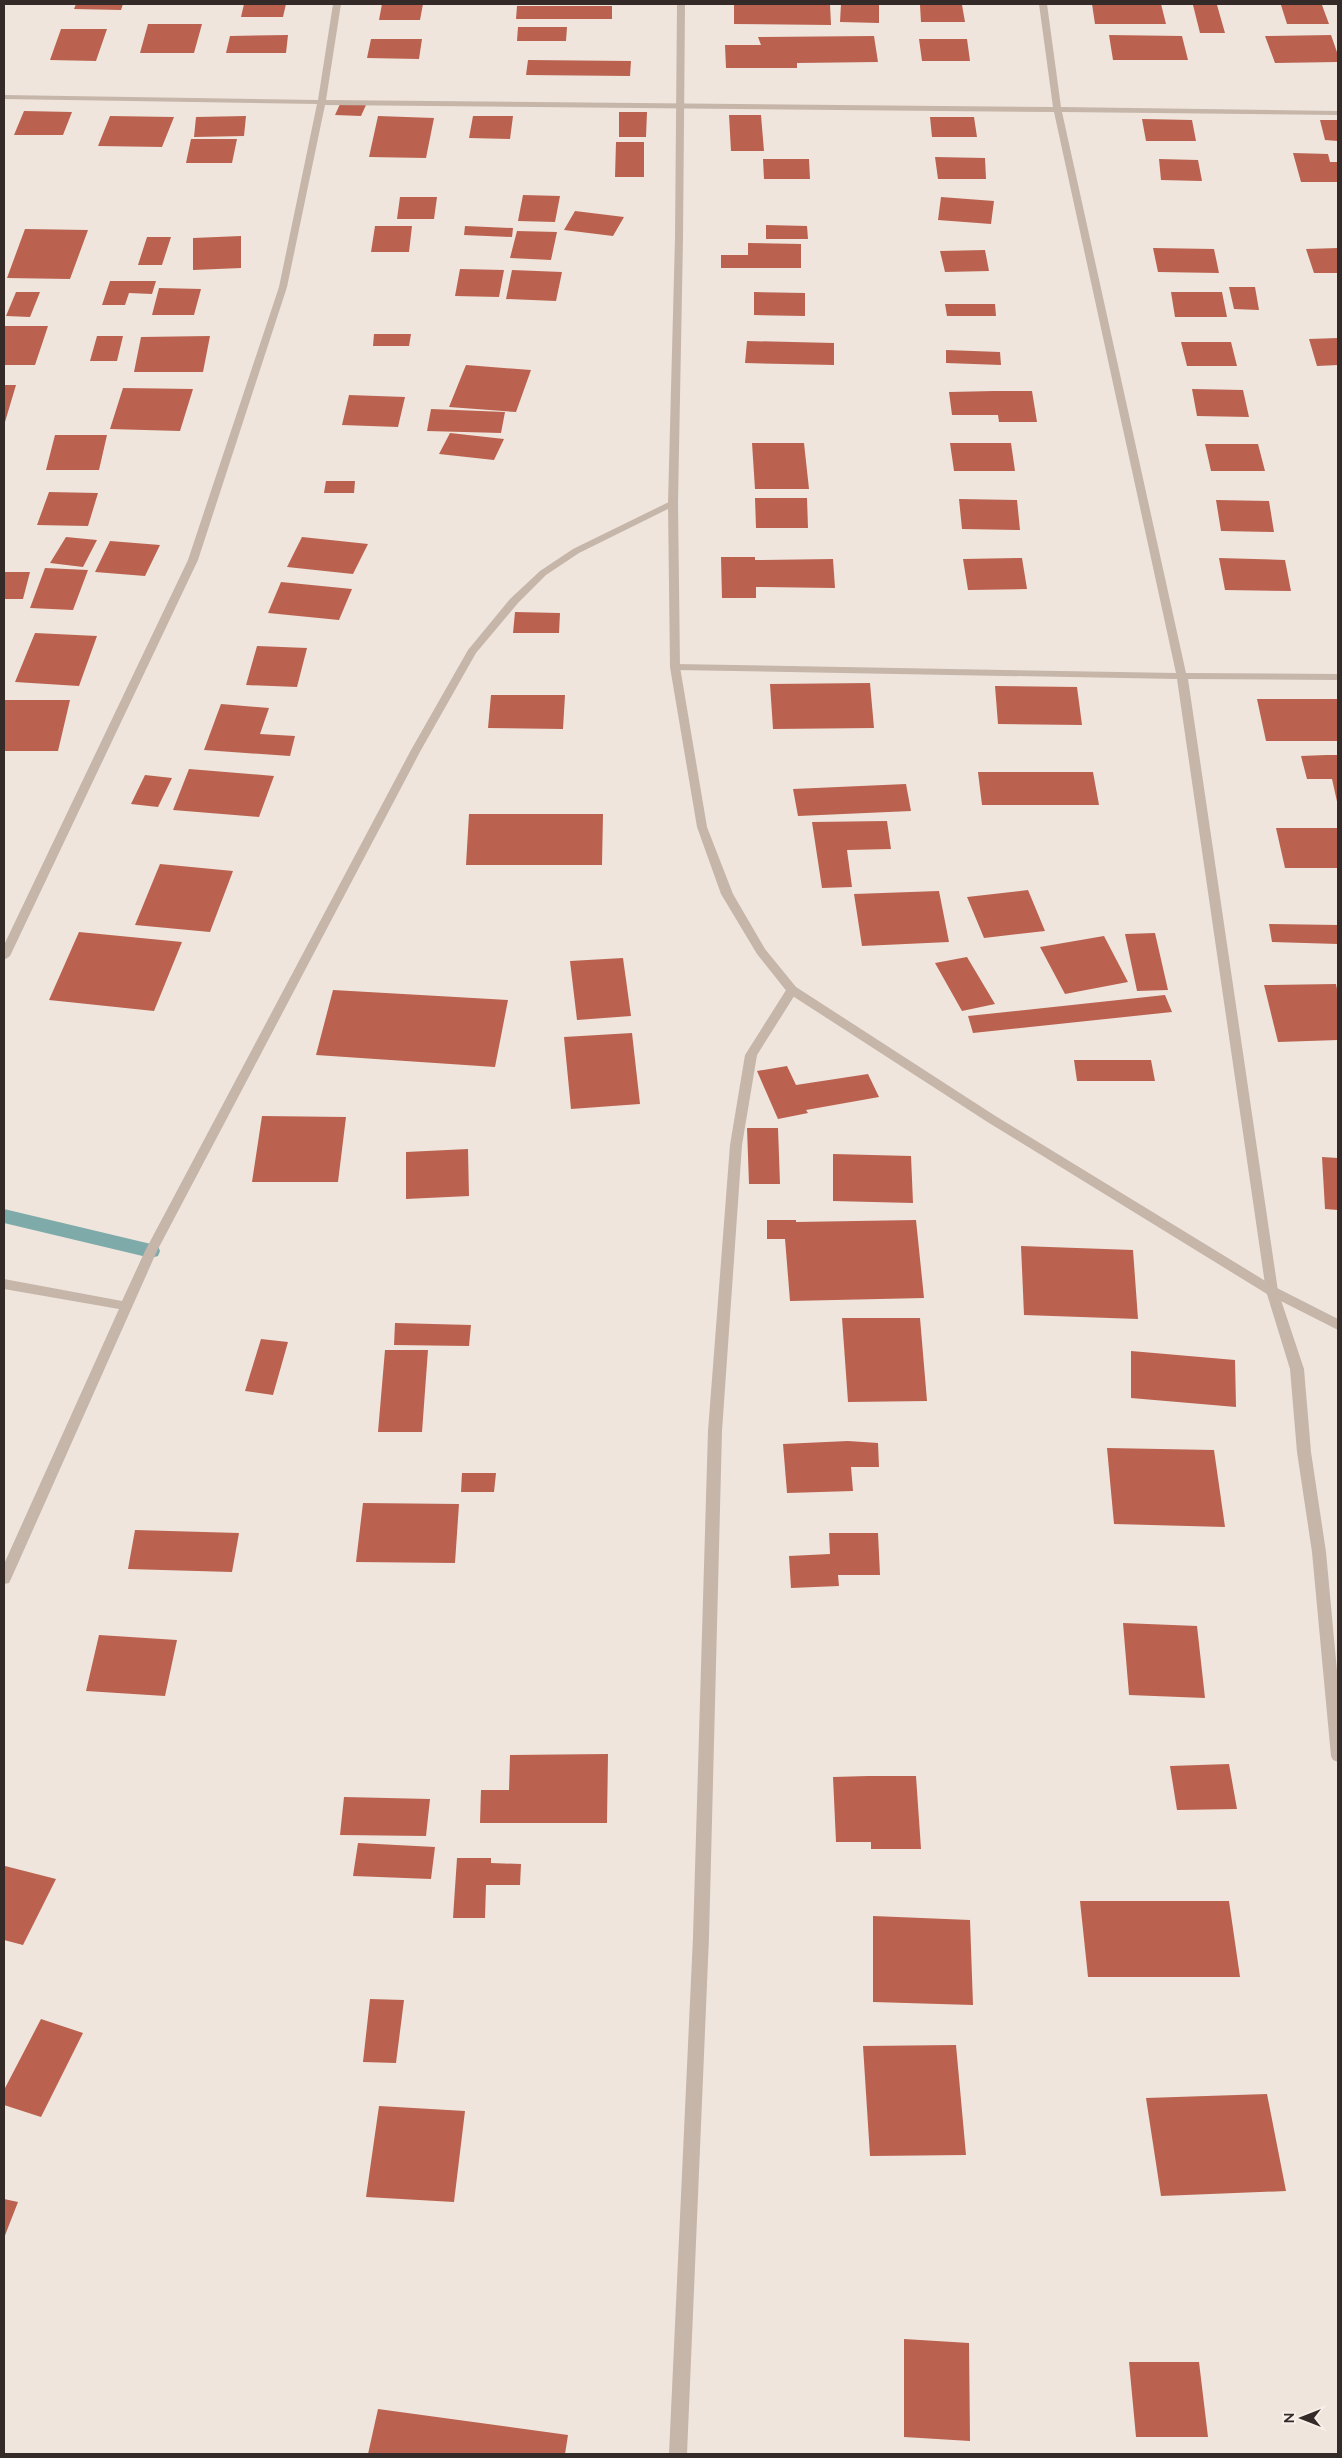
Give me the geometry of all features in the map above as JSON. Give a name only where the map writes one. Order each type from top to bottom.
[{"type":"street","points":[[4,956],[193,560],[283,287],[322,104],[337,4]]},
{"type":"street","points":[[681,4],[673,503],[674,667],[702,827],[727,894],[761,951],[792,990],[993,1120],[1272,1291],[1338,1325]]},
{"type":"street","points":[[1042,4],[1057,109],[1182,676],[1272,1291],[1297,1369],[1304,1452],[1319,1552],[1338,1756]]},
{"type":"street","points":[[4,97],[322,104],[1057,109],[1338,113]]},
{"type":"street","points":[[4,1579],[151,1251],[412,758],[472,652],[514,601],[543,573],[576,551],[673,503]]},
{"type":"street","points":[[674,667],[1338,677]]},
{"type":"street","points":[[678,2454],[701,1928],[715,1431],[736,1145],[751,1055],[792,990]]},
{"type":"street","points":[[4,1284],[127,1306]]},
{"type":"building","points":[[76,4],[123,4],[121,10],[74,9]]},
{"type":"building","points":[[244,4],[286,4],[283,17],[241,17]]},
{"type":"building","points":[[382,4],[423,4],[420,20],[379,20]]},
{"type":"building","points":[[734,4],[830,4],[831,25],[734,24]]},
{"type":"building","points":[[841,4],[879,4],[879,23],[840,22]]},
{"type":"building","points":[[1092,4],[1161,4],[1166,24],[1095,24]]},
{"type":"building","points":[[920,5],[962,5],[965,22],[921,22]]},
{"type":"building","points":[[1193,5],[1217,5],[1225,33],[1200,33]]},
{"type":"building","points":[[1281,5],[1322,5],[1329,24],[1287,24]]},
{"type":"building","points":[[517,6],[612,6],[612,19],[516,19]]},
{"type":"building","points":[[148,24],[202,24],[194,53],[140,53]]},
{"type":"building","points":[[518,27],[567,27],[566,41],[517,41]]},
{"type":"building","points":[[61,29],[107,29],[96,61],[50,60]]},
{"type":"building","points":[[288,35],[286,53],[226,53],[230,36]]},
{"type":"building","points":[[1109,35],[1182,36],[1188,60],[1113,60]]},
{"type":"building","points":[[1331,35],[1338,55],[1338,62],[1275,63],[1265,36]]},
{"type":"building","points":[[874,36],[878,62],[797,63],[797,68],[726,68],[725,45],[761,45],[758,37]]},
{"type":"building","points":[[371,39],[422,39],[419,59],[367,58]]},
{"type":"building","points":[[919,39],[967,39],[970,61],[922,61]]},
{"type":"building","points":[[528,60],[631,61],[630,76],[526,75]]},
{"type":"building","points":[[340,104],[366,105],[361,116],[335,115]]},
{"type":"building","points":[[24,111],[72,112],[63,135],[14,135]]},
{"type":"building","points":[[619,112],[647,112],[646,137],[619,137]]},
{"type":"building","points":[[729,115],[761,115],[764,151],[731,151]]},
{"type":"building","points":[[110,116],[174,117],[162,147],[98,146]]},
{"type":"building","points":[[246,116],[244,136],[194,137],[196,117]]},
{"type":"building","points":[[378,116],[434,118],[426,158],[369,157]]},
{"type":"building","points":[[473,116],[513,116],[510,139],[469,138]]},
{"type":"building","points":[[930,117],[974,117],[977,137],[932,137]]},
{"type":"building","points":[[1142,119],[1192,120],[1196,141],[1146,141]]},
{"type":"building","points":[[1320,120],[1338,120],[1338,141],[1325,140]]},
{"type":"building","points":[[191,139],[237,139],[232,163],[186,163]]},
{"type":"building","points":[[616,142],[644,142],[644,177],[615,177]]},
{"type":"building","points":[[1293,153],[1328,154],[1330,162],[1338,162],[1338,182],[1301,182]]},
{"type":"building","points":[[935,157],[985,158],[986,179],[938,179]]},
{"type":"building","points":[[763,159],[809,159],[810,179],[764,179]]},
{"type":"building","points":[[1159,159],[1198,160],[1202,181],[1161,180]]},
{"type":"building","points":[[523,195],[560,196],[555,222],[518,221]]},
{"type":"building","points":[[400,197],[437,197],[434,219],[397,219]]},
{"type":"building","points":[[941,197],[994,201],[991,224],[938,220]]},
{"type":"building","points":[[575,211],[624,217],[613,236],[564,230]]},
{"type":"building","points":[[766,225],[807,226],[808,239],[766,239]]},
{"type":"building","points":[[375,226],[412,226],[409,252],[371,252]]},
{"type":"building","points":[[465,226],[513,228],[512,237],[464,235]]},
{"type":"building","points":[[25,229],[88,230],[70,279],[7,278]]},
{"type":"building","points":[[517,231],[557,232],[551,260],[510,258]]},
{"type":"building","points":[[241,236],[241,268],[193,270],[193,238]]},
{"type":"building","points":[[147,237],[171,237],[162,265],[138,265]]},
{"type":"building","points":[[748,243],[801,244],[801,268],[721,268],[721,255],[748,255]]},
{"type":"building","points":[[1153,248],[1214,249],[1219,273],[1158,272]]},
{"type":"building","points":[[1338,248],[1338,273],[1314,273],[1306,249]]},
{"type":"building","points":[[985,250],[989,271],[945,272],[940,251]]},
{"type":"building","points":[[460,269],[504,270],[499,297],[455,296]]},
{"type":"building","points":[[512,270],[562,272],[556,301],[506,299]]},
{"type":"building","points":[[110,281],[156,281],[152,294],[129,293],[125,305],[102,305]]},
{"type":"building","points":[[1229,287],[1255,287],[1259,310],[1234,309]]},
{"type":"building","points":[[159,288],[201,289],[194,315],[152,315]]},
{"type":"building","points":[[16,292],[40,292],[30,317],[6,316]]},
{"type":"building","points":[[754,292],[805,293],[805,316],[754,315]]},
{"type":"building","points":[[1171,292],[1222,292],[1227,317],[1175,317]]},
{"type":"building","points":[[945,304],[995,304],[996,316],[947,316]]},
{"type":"building","points":[[4,326],[48,326],[35,365],[4,365]]},
{"type":"building","points":[[374,334],[411,334],[409,346],[373,346]]},
{"type":"building","points":[[97,336],[123,336],[117,361],[90,361]]},
{"type":"building","points":[[210,336],[203,372],[134,372],[141,337]]},
{"type":"building","points":[[1338,338],[1338,365],[1317,366],[1309,339]]},
{"type":"building","points":[[747,341],[834,343],[834,365],[745,363]]},
{"type":"building","points":[[1181,342],[1231,342],[1237,366],[1187,366]]},
{"type":"building","points":[[946,350],[1000,352],[1001,365],[946,363]]},
{"type":"building","points":[[466,365],[531,370],[516,412],[449,407]]},
{"type":"building","points":[[4,385],[16,385],[5,422],[4,422]]},
{"type":"building","points":[[123,388],[193,389],[180,431],[110,429]]},
{"type":"building","points":[[1192,389],[1243,390],[1249,417],[1197,416]]},
{"type":"building","points":[[1032,391],[1037,422],[999,422],[998,415],[952,415],[949,392]]},
{"type":"building","points":[[349,395],[405,397],[398,427],[342,425]]},
{"type":"building","points":[[431,409],[505,412],[501,433],[427,431]]},
{"type":"building","points":[[450,433],[504,439],[494,460],[439,454]]},
{"type":"building","points":[[55,435],[107,435],[99,470],[46,470]]},
{"type":"building","points":[[752,443],[804,443],[809,489],[755,489]]},
{"type":"building","points":[[950,443],[1011,443],[1015,471],[954,471]]},
{"type":"building","points":[[1205,444],[1258,444],[1265,471],[1211,471]]},
{"type":"building","points":[[326,481],[355,481],[354,493],[324,493]]},
{"type":"building","points":[[49,492],[98,493],[88,526],[37,525]]},
{"type":"building","points":[[755,498],[807,498],[808,528],[756,528]]},
{"type":"building","points":[[959,499],[1017,500],[1020,530],[962,529]]},
{"type":"building","points":[[1216,500],[1269,501],[1274,532],[1221,531]]},
{"type":"building","points":[[66,537],[97,540],[83,567],[50,563]]},
{"type":"building","points":[[302,537],[368,544],[353,574],[287,567]]},
{"type":"building","points":[[110,541],[160,545],[145,576],[95,572]]},
{"type":"building","points":[[721,557],[755,557],[755,560],[833,559],[835,588],[756,587],[756,598],[722,598]]},
{"type":"building","points":[[1022,558],[1027,589],[968,590],[963,559]]},
{"type":"building","points":[[1219,558],[1285,560],[1291,591],[1225,590]]},
{"type":"building","points":[[45,568],[88,570],[73,610],[30,608]]},
{"type":"building","points":[[4,572],[30,572],[23,599],[4,599]]},
{"type":"building","points":[[281,582],[352,589],[339,620],[268,613]]},
{"type":"building","points":[[515,612],[560,613],[559,633],[513,633]]},
{"type":"building","points":[[35,633],[97,636],[79,686],[15,682]]},
{"type":"building","points":[[257,646],[307,648],[297,687],[246,685]]},
{"type":"building","points":[[870,683],[874,728],[773,729],[770,684]]},
{"type":"building","points":[[995,686],[1077,687],[1082,725],[998,724]]},
{"type":"building","points":[[491,695],[565,695],[563,729],[488,728]]},
{"type":"building","points":[[1257,699],[1338,699],[1338,741],[1266,741]]},
{"type":"building","points":[[4,700],[70,700],[58,751],[4,751]]},
{"type":"building","points":[[221,704],[269,708],[260,734],[295,736],[290,756],[204,750]]},
{"type":"building","points":[[1338,755],[1338,806],[1332,779],[1307,779],[1301,756]]},
{"type":"building","points":[[189,769],[274,776],[259,817],[173,810]]},
{"type":"building","points":[[978,772],[1093,772],[1099,805],[982,805]]},
{"type":"building","points":[[145,775],[172,778],[158,807],[131,804]]},
{"type":"building","points":[[906,784],[911,811],[798,816],[793,789]]},
{"type":"building","points":[[469,814],[603,814],[602,865],[466,865]]},
{"type":"building","points":[[887,821],[891,849],[847,850],[852,887],[822,888],[812,822]]},
{"type":"building","points":[[1276,828],[1338,828],[1338,868],[1285,868]]},
{"type":"building","points":[[160,864],[233,871],[210,932],[135,925]]},
{"type":"building","points":[[1028,890],[1045,931],[984,938],[967,897]]},
{"type":"building","points":[[939,891],[949,942],[862,946],[854,894]]},
{"type":"building","points":[[1269,924],[1338,925],[1338,944],[1272,942]]},
{"type":"building","points":[[79,932],[182,942],[154,1011],[49,1000]]},
{"type":"building","points":[[1155,933],[1168,990],[1137,991],[1125,934]]},
{"type":"building","points":[[1104,936],[1128,982],[1065,994],[1040,947]]},
{"type":"building","points":[[967,957],[995,1004],[962,1011],[935,963]]},
{"type":"building","points":[[623,958],[631,1016],[577,1020],[570,961]]},
{"type":"building","points":[[1336,984],[1338,994],[1338,1040],[1278,1042],[1264,985]]},
{"type":"building","points":[[333,990],[508,1000],[495,1067],[316,1055]]},
{"type":"building","points":[[1165,995],[1172,1012],[973,1033],[968,1016]]},
{"type":"building","points":[[632,1033],[640,1104],[571,1109],[564,1037]]},
{"type":"building","points":[[1074,1060],[1151,1060],[1155,1081],[1077,1081]]},
{"type":"building","points":[[787,1066],[796,1085],[868,1074],[879,1097],[806,1110],[808,1113],[778,1119],[757,1071]]},
{"type":"building","points":[[262,1116],[346,1117],[338,1182],[252,1182]]},
{"type":"building","points":[[747,1128],[778,1128],[780,1184],[749,1184]]},
{"type":"building","points":[[468,1149],[469,1196],[406,1199],[406,1152]]},
{"type":"building","points":[[833,1154],[911,1156],[913,1203],[833,1201]]},
{"type":"building","points":[[1322,1157],[1338,1158],[1338,1210],[1325,1209]]},
{"type":"building","points":[[767,1220],[796,1220],[796,1222],[916,1220],[924,1298],[790,1301],[785,1239],[767,1239]]},
{"type":"building","points":[[1021,1246],[1133,1250],[1138,1319],[1024,1315]]},
{"type":"building","points":[[842,1318],[920,1318],[927,1401],[848,1402]]},
{"type":"building","points":[[395,1323],[471,1325],[469,1346],[394,1345]]},
{"type":"building","points":[[261,1339],[288,1342],[273,1395],[245,1391]]},
{"type":"building","points":[[385,1350],[428,1350],[422,1432],[378,1432]]},
{"type":"building","points":[[1131,1351],[1235,1360],[1236,1407],[1131,1398]]},
{"type":"building","points":[[848,1441],[878,1443],[879,1467],[851,1467],[853,1491],[787,1493],[783,1444]]},
{"type":"building","points":[[1107,1448],[1214,1450],[1225,1527],[1114,1524]]},
{"type":"building","points":[[462,1473],[496,1473],[494,1492],[461,1492]]},
{"type":"building","points":[[363,1503],[459,1504],[455,1563],[356,1562]]},
{"type":"building","points":[[135,1530],[239,1533],[232,1572],[128,1569]]},
{"type":"building","points":[[829,1533],[878,1533],[880,1575],[838,1575],[839,1586],[791,1588],[789,1556],[830,1554]]},
{"type":"building","points":[[1123,1623],[1197,1626],[1205,1698],[1129,1695]]},
{"type":"building","points":[[99,1635],[177,1640],[165,1696],[86,1691]]},
{"type":"building","points":[[608,1754],[607,1823],[480,1823],[481,1790],[509,1790],[510,1755]]},
{"type":"building","points":[[1229,1764],[1237,1809],[1177,1810],[1170,1766]]},
{"type":"building","points":[[916,1776],[921,1849],[871,1849],[871,1842],[836,1842],[833,1777]]},
{"type":"building","points":[[344,1797],[430,1799],[426,1836],[340,1835]]},
{"type":"building","points":[[358,1843],[435,1847],[431,1879],[353,1876]]},
{"type":"building","points":[[457,1858],[491,1858],[491,1863],[521,1864],[520,1885],[486,1885],[485,1918],[453,1918]]},
{"type":"building","points":[[5,1866],[56,1879],[23,1945],[4,1940]]},
{"type":"building","points":[[1080,1901],[1229,1901],[1240,1977],[1088,1977]]},
{"type":"building","points":[[873,1916],[970,1920],[973,2005],[873,2002]]},
{"type":"building","points":[[370,1999],[404,2000],[396,2063],[363,2062]]},
{"type":"building","points":[[41,2019],[83,2033],[41,2117],[4,2105],[4,2090]]},
{"type":"building","points":[[956,2045],[966,2155],[870,2156],[863,2046]]},
{"type":"building","points":[[1267,2094],[1286,2191],[1161,2196],[1146,2098]]},
{"type":"building","points":[[379,2106],[465,2111],[454,2202],[366,2197]]},
{"type":"building","points":[[4,2199],[18,2202],[4,2238]]},
{"type":"building","points":[[904,2339],[969,2343],[970,2441],[904,2437]]},
{"type":"building","points":[[1129,2362],[1199,2362],[1208,2437],[1136,2437]]},
{"type":"building","points":[[378,2409],[568,2435],[565,2454],[368,2454]]},
{"type":"waterway","points":[[4,1216],[151,1251]]}]
